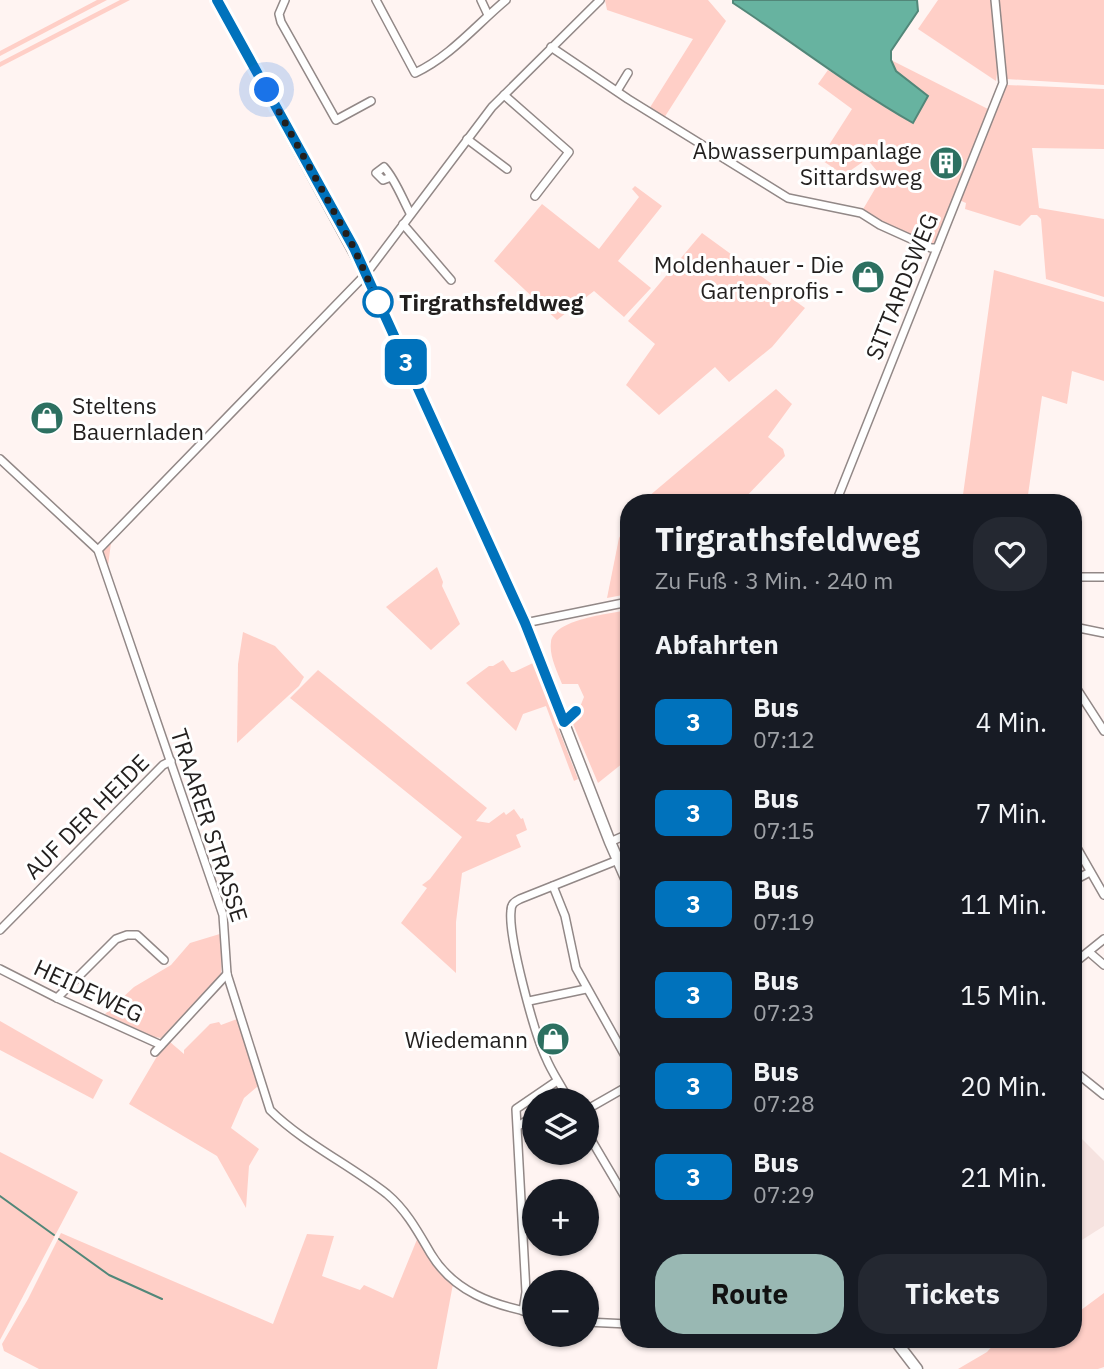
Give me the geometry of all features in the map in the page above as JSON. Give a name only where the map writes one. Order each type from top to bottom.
[{"type":"main road","points":[[217,0],[354,248],[525,623],[620,865]]},
{"type":"main road","points":[[901,1348],[917,1369]]},
{"type":"street","points":[[285,0],[279,14],[281,22],[336,120],[371,101]]},
{"type":"street","points":[[376,0],[415,73],[431,66],[454,48],[506,0]]},
{"type":"street","points":[[481,0],[488,15]]},
{"type":"street","points":[[0,459],[98,550],[367,278],[410,213],[467,139],[504,95],[600,0]]},
{"type":"street","name":"SITTARDSWEG","points":[[839,494],[1003,83],[995,0]]},
{"type":"street","points":[[551,47],[788,198],[861,212],[880,225],[931,248],[937,248]]},
{"type":"street","points":[[617,91],[628,73]]},
{"type":"street","points":[[504,95],[569,152],[535,195]]},
{"type":"street","points":[[467,139],[507,169]]},
{"type":"street","points":[[391,177],[410,213]]},
{"type":"street","points":[[403,224],[452,280]]},
{"type":"street","name":"TRAARER STRASSE","points":[[98,550],[223,915],[227,974],[270,1110],[282,1122],[344,1163],[395,1202],[414,1224],[433,1257],[455,1282],[485,1300],[522,1311]]},
{"type":"street","points":[[1082,577],[1104,578]]},
{"type":"street","points":[[525,623],[620,604]]},
{"type":"street","points":[[1082,629],[1104,633]]},
{"type":"street","points":[[1082,697],[1104,731]]},
{"type":"street","name":"AUF DER HEIDE","points":[[0,930],[163,765],[171,761]]},
{"type":"street","points":[[610,842],[620,838]]},
{"type":"street","points":[[1082,857],[1104,895]]},
{"type":"street","points":[[560,1088],[544,1055],[511,927],[510,908],[520,899],[618,860]]},
{"type":"street","points":[[1082,876],[1090,872]]},
{"type":"street","points":[[553,886],[565,916],[576,968],[620,1047]]},
{"type":"street","points":[[57,998],[116,939],[127,935],[137,935],[164,960]]},
{"type":"street","points":[[1082,957],[1104,939]]},
{"type":"street","points":[[1089,952],[1104,965]]},
{"type":"street","name":"HEIDEWEG","points":[[0,969],[161,1045]]},
{"type":"street","points":[[155,1052],[227,974]]},
{"type":"street","points":[[529,1001],[586,989]]},
{"type":"street","points":[[1082,1078],[1104,1096]]},
{"type":"street","points":[[525,1270],[516,1109],[557,1080]]},
{"type":"street","points":[[599,1103],[620,1091]]},
{"type":"street","points":[[518,1126],[522,1124]]},
{"type":"street","points":[[599,1153],[620,1188]]},
{"type":"street","points":[[599,1323],[620,1324]]},
{"type":"shaded area","points":[[97,0],[107,0],[0,56],[0,51]]},
{"type":"shaded area","points":[[120,0],[130,0],[0,67],[0,62]]},
{"type":"shaded area","points":[[605,0],[708,0],[726,21],[664,118],[649,109],[693,39],[607,10]]},
{"type":"shaded area","points":[[733,0],[917,0],[918,11],[891,51],[891,60],[896,71],[928,96],[913,123],[844,80],[733,3]]},
{"type":"shaded area","points":[[938,0],[992,0],[998,66],[996,81],[918,29]]},
{"type":"shaded area","points":[[997,0],[1104,0],[1104,85],[1006,79]]},
{"type":"shaded area","points":[[891,60],[988,109],[934,245],[862,211],[882,177],[867,159],[844,175],[820,159],[852,109],[818,84],[828,70],[913,123],[928,96],[896,71]]},
{"type":"shaded area","points":[[1007,85],[1104,89],[1104,149],[1032,148],[1039,208],[1104,219],[1104,297],[1046,279],[1041,219],[1037,215],[1031,215],[1020,226],[965,209],[966,203],[959,200]]},
{"type":"shaded area","points":[[635,186],[662,206],[618,261],[651,288],[624,317],[594,291],[557,320],[494,261],[542,204],[599,249],[639,197],[632,189]]},
{"type":"shaded area","points":[[702,233],[805,308],[772,347],[729,382],[715,367],[659,415],[626,385],[655,344],[628,321]]},
{"type":"shaded area","points":[[994,270],[1104,302],[1104,381],[1072,371],[1067,404],[1042,396],[1028,494],[963,494]]},
{"type":"shaded area","points":[[357,291],[111,543],[108,566],[163,730],[103,559],[104,550]]},
{"type":"shaded area","points":[[776,389],[792,404],[768,437],[783,449],[785,456],[749,494],[651,494]]},
{"type":"shaded area","points":[[619,538],[620,596],[607,598]]},
{"type":"shaded area","points":[[437,567],[442,586],[460,624],[431,650],[386,607]]},
{"type":"shaded area","points":[[620,612],[620,765],[598,783],[573,724],[584,697],[578,684],[562,684],[552,658],[551,647],[554,634],[562,628],[596,616]]},
{"type":"shaded area","points":[[243,632],[275,646],[304,677],[299,686],[237,743],[238,664]]},
{"type":"shaded area","points":[[503,660],[511,672],[533,663],[578,779],[574,781],[546,706],[523,714],[516,731],[466,683],[489,666]]},
{"type":"shaded area","points":[[318,670],[487,808],[476,821],[489,823],[504,812],[506,815],[514,809],[521,819],[523,818],[527,830],[516,835],[521,847],[462,873],[456,922],[456,973],[401,923],[427,888],[422,885],[430,879],[462,837],[290,698]]},
{"type":"shaded area","points":[[223,933],[221,975],[161,1038],[105,1014],[134,987],[171,965],[190,943]]},
{"type":"shaded area","points":[[237,1019],[258,1086],[244,1098],[231,1128],[259,1149],[249,1166],[246,1208],[217,1156],[129,1104],[156,1058],[170,1042],[184,1054],[184,1050],[210,1024],[219,1022],[221,1025]]},
{"type":"shaded area","points":[[0,1021],[103,1080],[93,1099],[0,1050]]},
{"type":"shaded area","points":[[1082,1139],[1104,1161],[1104,1226],[1082,1240]]},
{"type":"shaded area","points":[[0,1152],[78,1192],[0,1340]]},
{"type":"shaded area","points":[[61,1233],[273,1324],[307,1234],[334,1236],[322,1276],[360,1290],[364,1285],[393,1298],[418,1237],[453,1284],[437,1369],[39,1369],[4,1351],[2,1344]]},
{"type":"shaded area","points":[[1104,1293],[1104,1367],[958,1369],[991,1348],[1082,1348],[1082,1309]]},
{"type":"waterway","points":[[0,1196],[54,1235]]},
{"type":"waterway","points":[[59,1239],[109,1275],[162,1299]]},
{"type":"bus line","name":"3","points":[[217,0],[354,248],[525,623],[564,722],[576,711]]},
{"type":"place","name":"Abwasserpumpanlage Sittardsweg","points":[[946,163]]},
{"type":"place","name":"Moldenhauer - Die Gartenprofis -","points":[[868,277]]},
{"type":"place","name":"Tirgrathsfeldweg","points":[[378,302]]},
{"type":"place","name":"Steltens Bauernladen","points":[[47,418]]},
{"type":"place","name":"Wiedemann","points":[[553,1039]]},
{"type":"route","points":[[267,90],[354,248],[378,302]]}]
